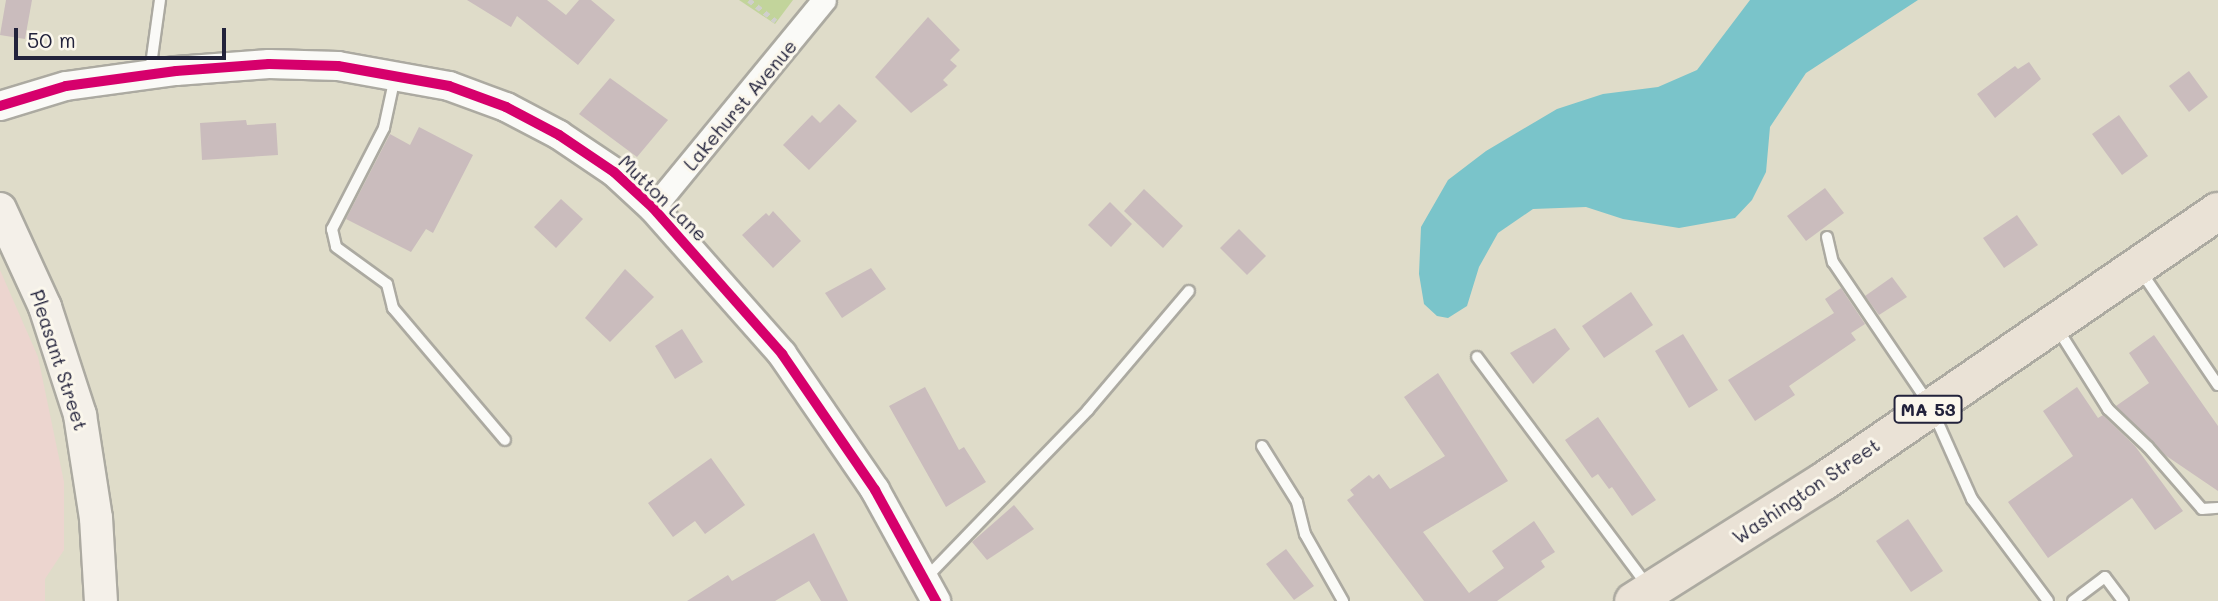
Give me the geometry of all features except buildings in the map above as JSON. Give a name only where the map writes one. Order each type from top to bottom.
[{"type":"main road","name":"Pleasant Street","points":[[0,209],[45,307],[80,415],[96,518],[101,601]]},
{"type":"main road","name":"Washington Street","points":[[1642,595],[1723,546],[2218,211]]},
{"type":"street","name":"Lakehurst Avenue","points":[[653,208],[824,0]]},
{"type":"street","name":"Mutton Lane","points":[[0,106],[66,86],[269,64],[396,74],[449,86],[506,107],[559,135],[614,172],[653,208],[782,354],[834,423],[930,590]]},
{"type":"lane","points":[[150,75],[160,0]]},
{"type":"lane","points":[[396,74],[384,128],[332,229],[336,247],[387,284],[393,308],[505,440]]},
{"type":"lane","points":[[1827,237],[1833,262],[1931,407],[1972,499],[2048,601]]},
{"type":"lane","points":[[2137,265],[2218,385]]},
{"type":"lane","points":[[930,590],[1189,291]]},
{"type":"lane","points":[[2052,321],[2108,409],[2148,447],[2202,509],[2218,508]]},
{"type":"lane","points":[[1477,357],[1642,595]]},
{"type":"lane","points":[[1262,446],[1297,502],[1305,534],[1343,601]]},
{"type":"lane","points":[[2073,601],[2105,577],[2123,601]]},
{"type":"shaded area","points":[[0,270],[38,357],[64,482],[64,550],[45,579],[45,601],[0,601]]},
{"type":"green space","points":[[739,0],[793,0],[775,24]]},
{"type":"water","points":[[1750,0],[1918,0],[1806,73],[1770,127],[1766,172],[1752,200],[1735,218],[1679,228],[1623,219],[1586,207],[1533,209],[1498,233],[1479,267],[1467,306],[1448,318],[1437,316],[1424,304],[1419,274],[1421,227],[1448,180],[1486,151],[1557,109],[1603,94],[1658,87],[1697,70]]},
{"type":"cycle path","points":[[0,106],[66,86],[176,71],[269,64],[338,66],[449,86],[506,107],[559,135],[614,172],[653,208],[782,354],[875,490],[936,601]]}]
